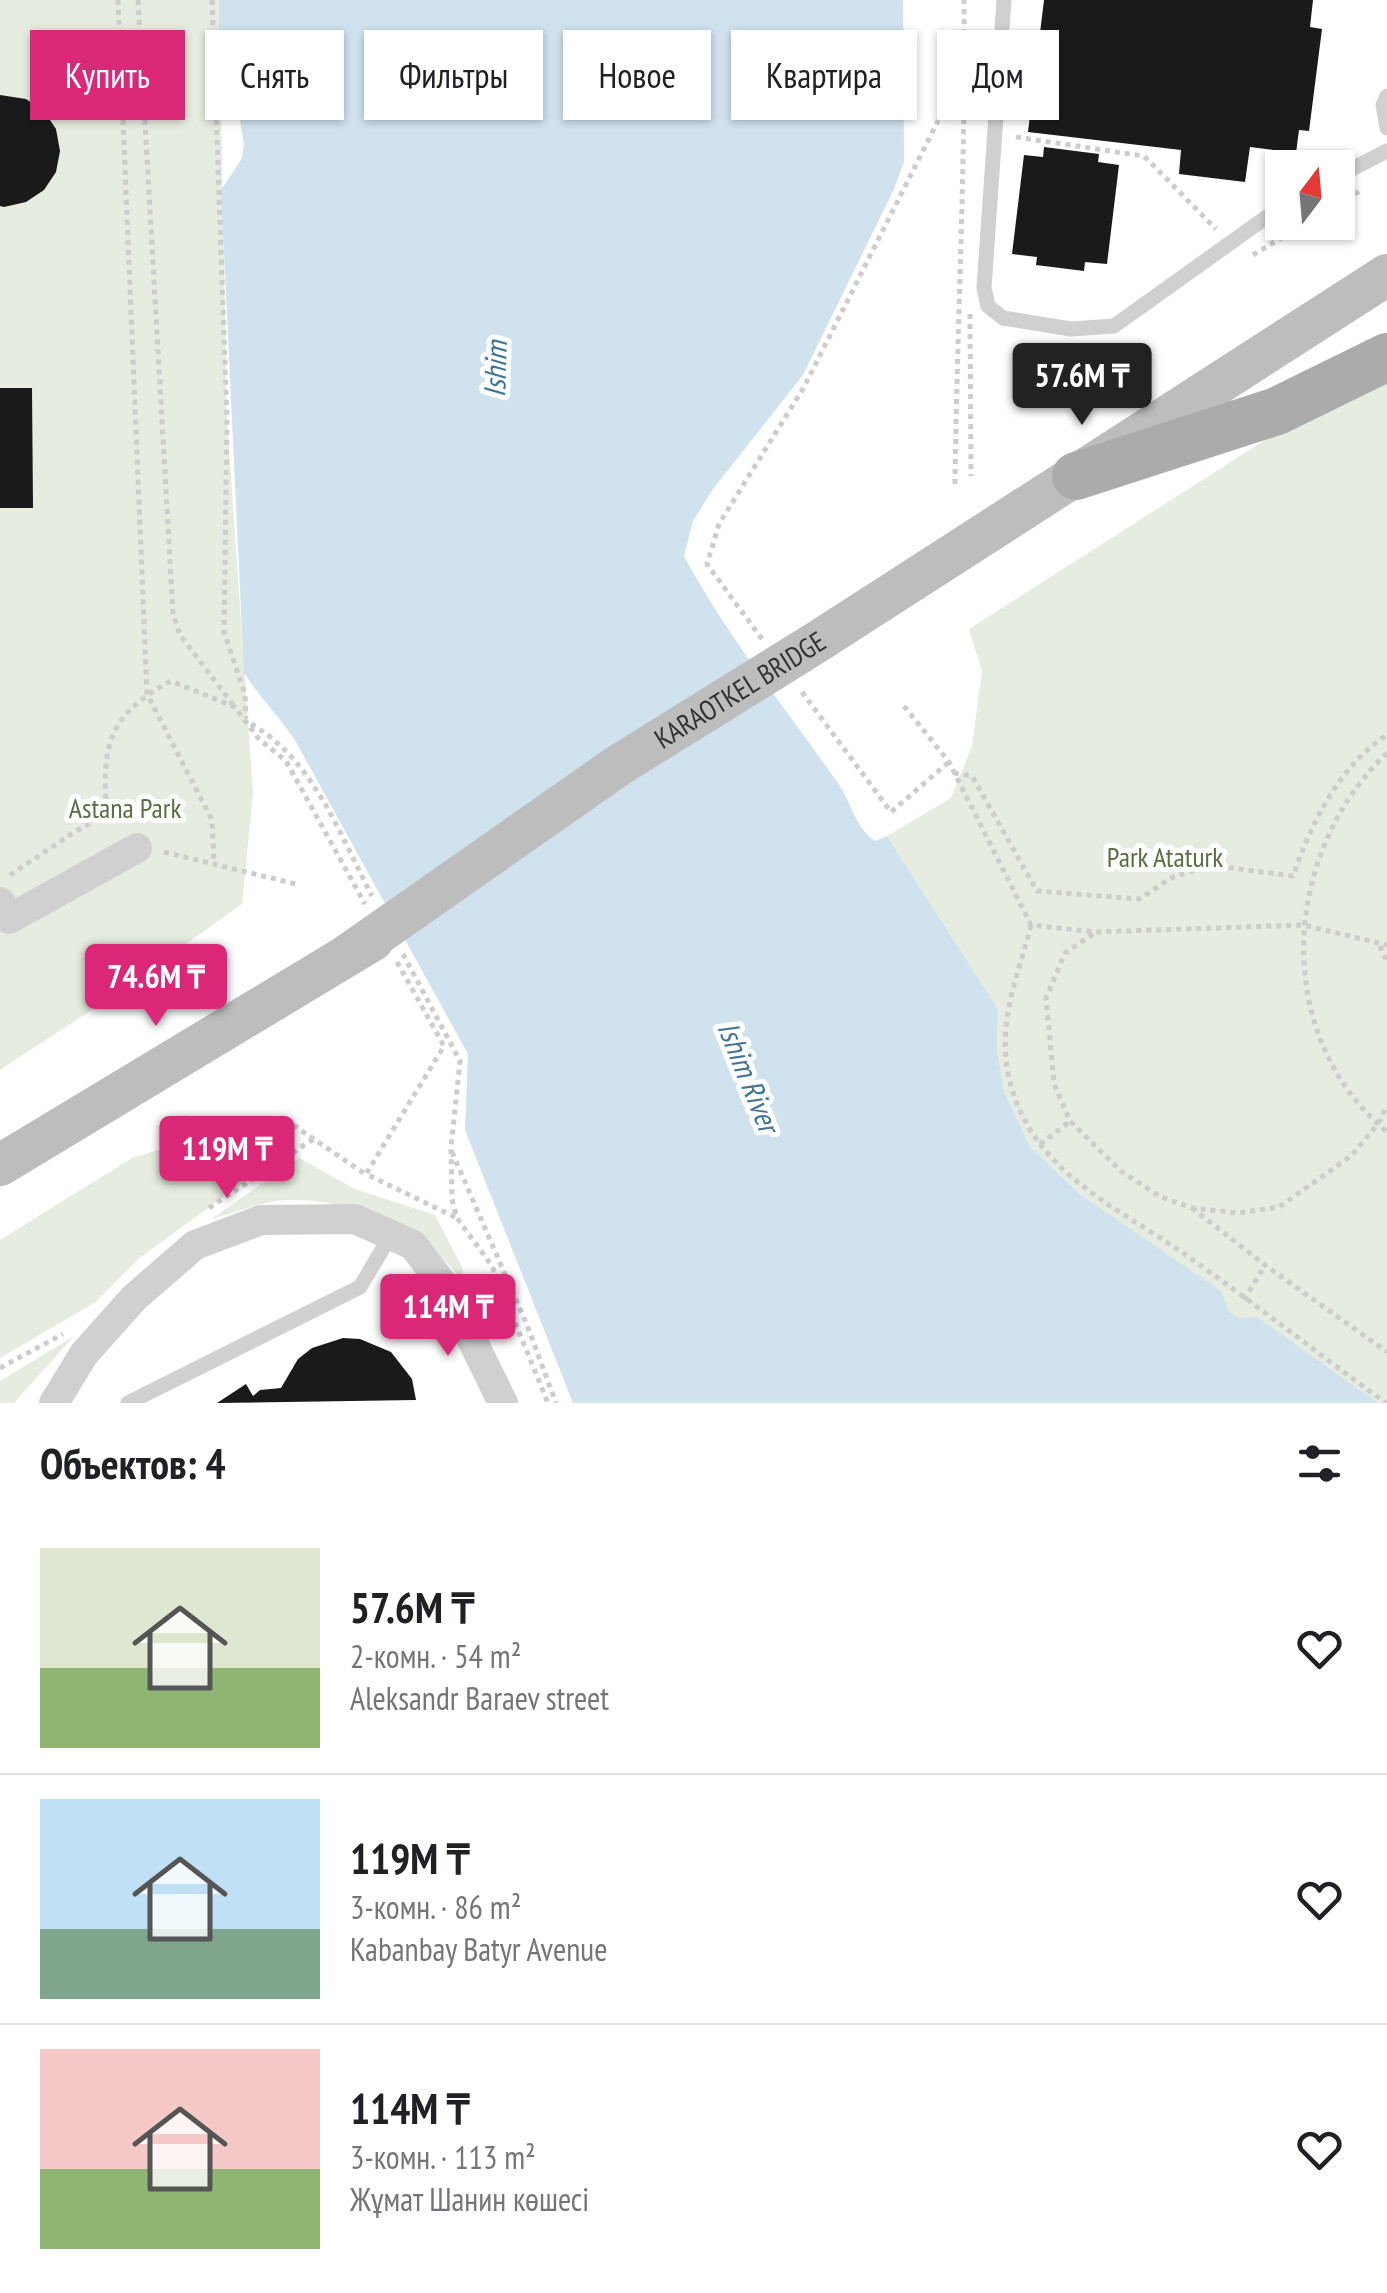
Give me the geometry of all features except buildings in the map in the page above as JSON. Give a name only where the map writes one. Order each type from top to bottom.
[{"type":"main road","name":"KARAOTKEL BRIDGE","points":[[0,1165],[349,954],[619,766],[1387,275]]},
{"type":"main road","points":[[1076,476],[1277,411],[1387,357]]},
{"type":"street","points":[[0,902],[10,919],[136,848]]},
{"type":"street","points":[[54,1403],[84,1354],[134,1298],[195,1245],[261,1220],[356,1219],[413,1245],[448,1290],[503,1403]]},
{"type":"lane","points":[[1004,0],[984,288],[992,311],[1003,318],[1071,329],[1114,326],[1265,218]]},
{"type":"lane","points":[[1387,96],[1383,105],[1387,128]]},
{"type":"lane","points":[[1355,167],[1387,151]]},
{"type":"lane","points":[[128,1403],[360,1287],[391,1235]]},
{"type":"path","points":[[118,0],[146,694],[212,820],[214,864]]},
{"type":"path","points":[[138,0],[173,614],[180,636],[259,739],[286,761],[370,912]]},
{"type":"path","points":[[212,0],[227,419],[224,632],[245,694],[246,722]]},
{"type":"path","points":[[964,0],[964,30]]},
{"type":"path","points":[[764,642],[707,564],[718,524],[804,387],[940,120]]},
{"type":"path","points":[[956,484],[964,120]]},
{"type":"path","points":[[1016,120],[1016,139],[1144,156],[1208,219],[1226,245]]},
{"type":"path","points":[[1355,195],[1376,182]]},
{"type":"path","points":[[1250,256],[1278,240]]},
{"type":"path","points":[[970,317],[972,476]]},
{"type":"path","points":[[0,882],[106,814],[104,776],[109,740],[120,718],[146,694],[170,681],[235,707]]},
{"type":"path","points":[[799,688],[891,812],[949,762]]},
{"type":"path","points":[[904,706],[949,762],[1031,925],[1006,1011],[1005,1046],[1009,1076],[1026,1126],[1078,1184],[1182,1252],[1386,1403]]},
{"type":"path","points":[[954,772],[972,776],[1037,891],[1139,899],[1173,877],[1200,869],[1230,868],[1292,876],[1311,826],[1343,778],[1374,743],[1387,735]]},
{"type":"path","points":[[1387,753],[1352,791],[1328,832],[1311,877],[1303,925],[1304,969],[1312,1012],[1328,1053],[1350,1090],[1387,1132]]},
{"type":"path","points":[[178,854],[300,885]]},
{"type":"path","points":[[1031,925],[1095,932],[1303,925],[1383,945],[1387,962]]},
{"type":"path","points":[[1095,932],[1065,952],[1046,998],[1054,1084],[1070,1121],[1122,1172],[1161,1197],[1192,1208],[1238,1213],[1279,1207],[1351,1156],[1378,1124],[1387,1105]]},
{"type":"path","points":[[366,1174],[444,1046],[397,962]]},
{"type":"path","points":[[184,1117],[231,1149],[284,1118],[366,1174],[457,1218],[492,1266],[548,1403]]},
{"type":"path","points":[[1040,1144],[1070,1121]]},
{"type":"path","points":[[450,1148],[527,1325],[556,1403]]},
{"type":"path","points":[[1192,1208],[1387,1352]]},
{"type":"path","points":[[1244,1300],[1265,1265]]},
{"type":"path","points":[[0,1368],[78,1326]]},
{"type":"green space","name":"Astana Park","points":[[0,0],[219,0],[220,30],[205,30],[205,120],[221,120],[227,419],[253,793],[242,904],[0,1070]]},
{"type":"green space","name":"Park Ataturk","points":[[1387,367],[1387,1403],[1378,1403],[1228,1312],[1222,1301],[1081,1195],[1030,1147],[1004,1091],[997,1049],[998,1009],[887,836],[951,798],[972,746],[982,671],[969,629],[1370,373]]},
{"type":"green space","points":[[273,1133],[292,1147],[138,1259],[96,1302],[0,1358],[0,1240],[132,1158],[168,1147],[232,1163]]},
{"type":"green space","points":[[299,1158],[355,1189],[435,1215],[463,1269],[460,1278],[426,1244],[405,1231],[335,1204],[278,1201],[211,1219]]},
{"type":"green space","points":[[74,1336],[14,1403],[0,1403],[0,1381]]},
{"type":"water","points":[[219,0],[903,0],[903,30],[731,30],[731,120],[904,120],[904,162],[803,375],[713,489],[693,521],[684,556],[738,643],[838,783],[863,829],[875,841],[887,836],[998,1009],[997,1049],[1004,1091],[1030,1147],[1081,1195],[1221,1291],[1229,1312],[1240,1318],[1257,1317],[1378,1403],[573,1403],[465,1130],[468,1054],[296,742],[244,673],[221,190],[241,160],[244,145],[240,120],[344,120],[344,30],[219,30]]},
{"type":"water label","name":"Ishim","points":[[496,369]]},
{"type":"water label","name":"Ishim River","points":[[748,1077]]}]
